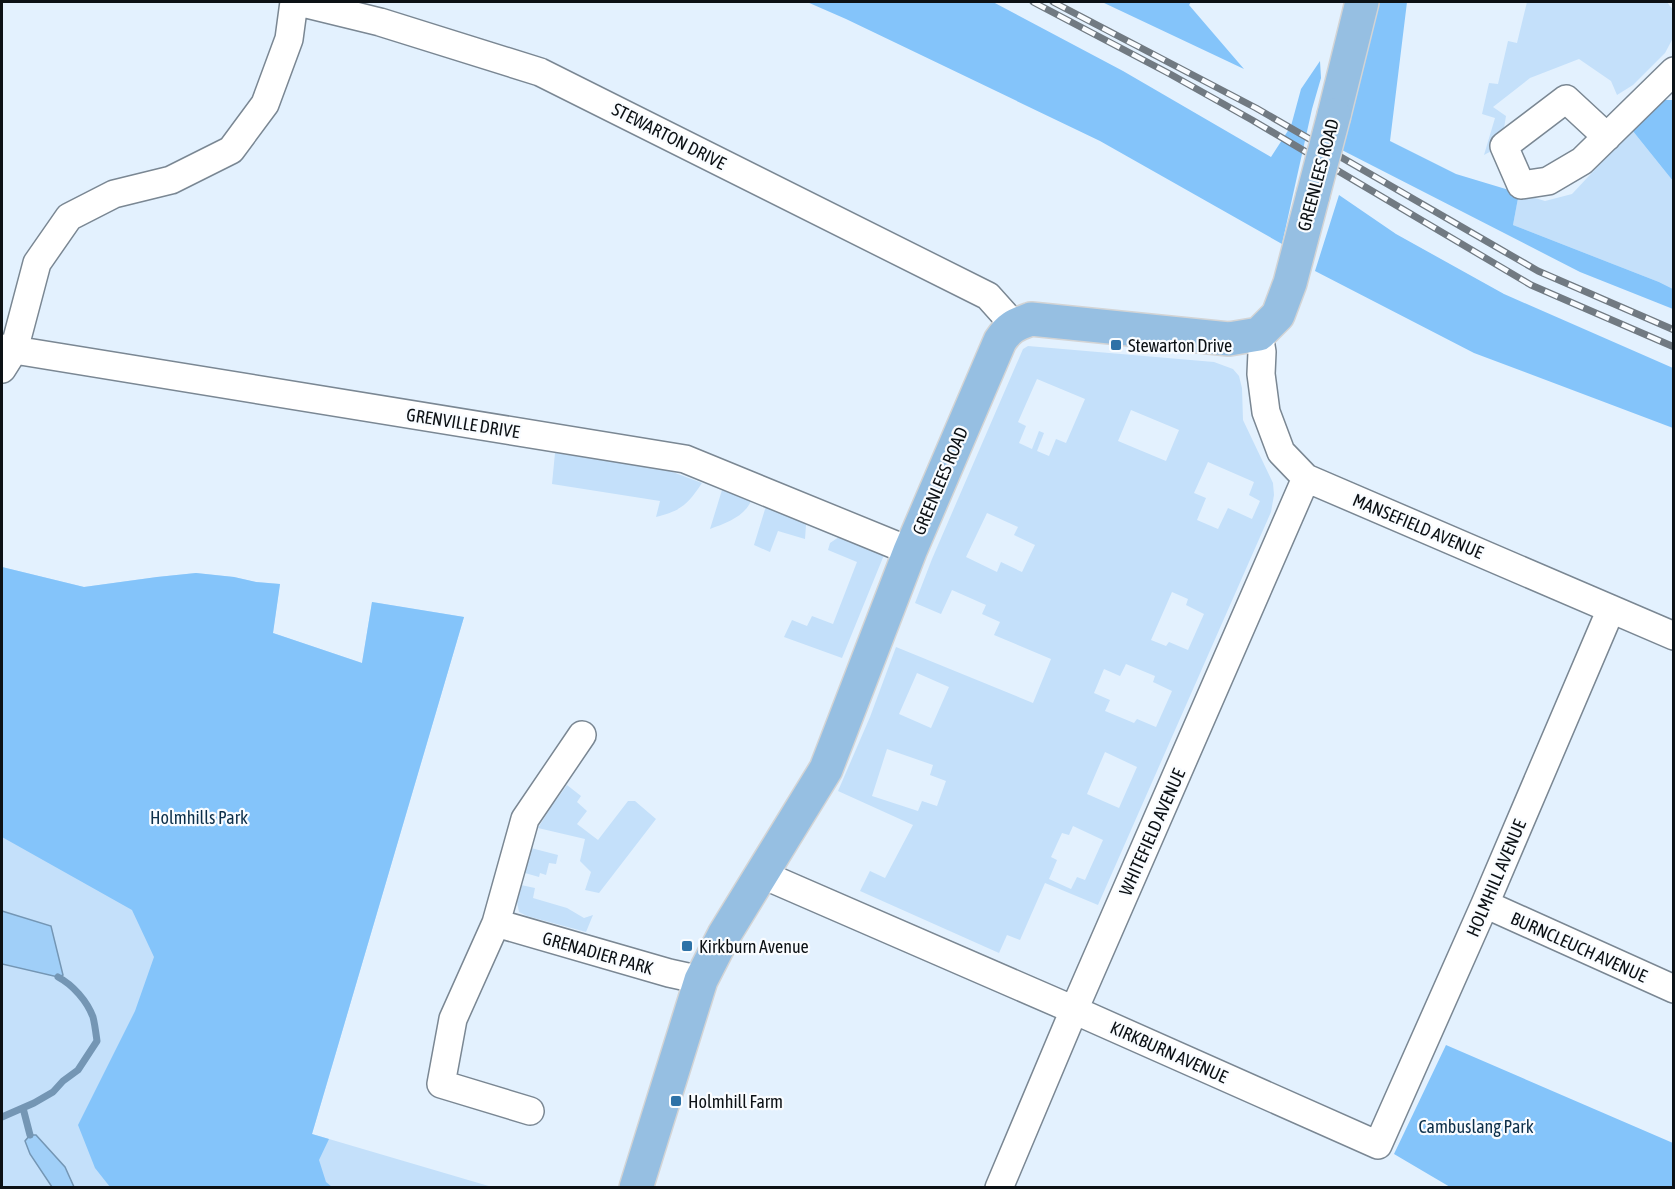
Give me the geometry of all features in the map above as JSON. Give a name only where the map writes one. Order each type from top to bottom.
[{"type":"main road","name":"GREENLEES ROAD","points":[[1259,334],[1278,315],[1290,283],[1362,2]]},
{"type":"main road","points":[[1014,325],[1031,319],[1229,339],[1259,334]]},
{"type":"main road","name":"GREENLEES ROAD","points":[[636,1188],[701,980],[724,935],[826,769],[910,551],[1000,341],[1006,331],[1014,325]]},
{"type":"street","name":"STEWARTON DRIVE","points":[[296,2],[380,22],[540,72],[988,296],[1014,325]]},
{"type":"street","points":[[6,355],[36,262],[69,217],[114,194],[171,180],[231,150],[265,104],[289,39],[296,2]]},
{"type":"street","points":[[1607,137],[1674,71]]},
{"type":"street","name":"MANSEFIELD AVENUE","points":[[1259,334],[1266,412],[1281,452],[1306,478],[1674,636]]},
{"type":"street","name":"GRENVILLE DRIVE","points":[[6,355],[685,459],[910,551]]},
{"type":"street","name":"WHITEFIELD AVENUE","points":[[999,1188],[1074,1010],[1306,478]]},
{"type":"street","name":"HOLMHILL AVENUE","points":[[1378,1145],[1485,904],[1611,609]]},
{"type":"street","points":[[530,1111],[441,1084],[453,1019],[496,923],[525,819],[582,735]]},
{"type":"street","name":"KIRKBURN AVENUE","points":[[761,874],[1378,1145]]},
{"type":"street","name":"BURNCLEUCH AVENUE","points":[[1485,904],[1674,989]]},
{"type":"street","name":"GRENADIER PARK","points":[[496,923],[669,973],[701,980]]},
{"type":"green space","points":[[807,2],[993,2],[1123,71],[1271,157],[1291,126],[1301,89],[1320,61],[1321,78],[1282,244],[1100,141]]},
{"type":"green space","points":[[1102,2],[1191,2],[1189,5],[1244,69]]},
{"type":"green space","points":[[1373,2],[1407,2],[1390,141],[1456,174],[1519,193],[1513,225],[1673,289],[1673,309],[1580,272],[1336,147]]},
{"type":"green space","points":[[1527,2],[1667,2],[1673,10],[1673,38],[1665,53],[1633,85],[1617,95],[1611,81],[1579,59],[1530,78],[1493,107],[1506,116],[1501,146],[1484,155],[1495,118],[1482,114],[1489,83],[1498,84],[1508,41],[1517,43]]},
{"type":"green space","points":[[1657,100],[1673,100],[1673,181],[1632,130]]},
{"type":"green space","points":[[1632,130],[1673,181],[1673,289],[1513,225],[1519,193],[1545,201],[1572,194]]},
{"type":"green space","points":[[1339,195],[1396,234],[1504,294],[1673,368],[1673,428],[1474,353],[1315,271]]},
{"type":"green space","points":[[1028,346],[1214,362],[1233,369],[1239,376],[1242,388],[1243,420],[1273,483],[1274,495],[1271,512],[1098,905],[1045,883],[1020,940],[1007,935],[999,953],[860,891],[870,871],[885,878],[913,825],[838,791],[870,717],[896,647],[1033,703],[1051,659],[994,635],[1000,622],[982,614],[986,605],[952,590],[941,614],[915,603],[1023,349]],"holes":[[[1037,379],[1085,399],[1066,443],[1056,439],[1049,456],[1037,451],[1044,433],[1039,431],[1032,449],[1019,443],[1026,426],[1018,422]],[[1131,410],[1179,430],[1166,461],[1118,441]],[[1208,462],[1254,482],[1249,495],[1260,501],[1252,519],[1228,508],[1218,529],[1197,520],[1206,498],[1194,493]],[[987,513],[1018,527],[1014,535],[1035,545],[1022,572],[1001,562],[997,572],[966,557]],[[1172,592],[1188,599],[1186,605],[1204,614],[1188,650],[1169,642],[1166,646],[1151,640]],[[1126,664],[1155,676],[1153,682],[1172,691],[1156,727],[1137,719],[1134,723],[1105,711],[1110,700],[1094,693],[1104,669],[1120,676]],[[917,673],[949,687],[931,728],[899,714]],[[887,749],[933,765],[930,775],[946,781],[937,806],[922,801],[918,811],[872,796]],[[1105,752],[1137,767],[1119,808],[1087,794]],[[1073,826],[1103,840],[1085,880],[1077,877],[1071,889],[1049,879],[1057,860],[1051,857],[1062,833],[1069,835]]]},
{"type":"green space","points":[[555,453],[654,467],[702,483],[683,506],[656,517],[660,501],[552,484]]},
{"type":"green space","points":[[722,490],[751,501],[739,515],[710,529]]},
{"type":"green space","points":[[766,506],[803,521],[806,525],[805,539],[778,531],[770,552],[754,545]]},
{"type":"green space","points":[[839,537],[884,555],[842,658],[784,637],[792,620],[807,626],[812,616],[833,624],[857,562],[828,550],[830,543]]},
{"type":"green space","name":"Holmhills Park","points":[[2,567],[84,587],[196,573],[280,584],[273,633],[362,663],[372,602],[464,617],[312,1134],[492,1187],[2,1188]]},
{"type":"green space","name":"Holmhills Park","points":[[2,567],[84,587],[196,573],[280,584],[273,633],[362,663],[372,602],[464,617],[312,1134],[329,1139],[319,1160],[326,1182],[332,1187],[110,1187],[95,1168],[78,1125],[135,1011],[154,957],[132,910],[2,837]]},
{"type":"green space","points":[[567,785],[581,796],[577,802],[587,811],[577,824],[598,840],[628,801],[635,801],[656,819],[599,893],[585,890],[591,872],[580,861],[585,839],[538,828]]},
{"type":"green space","points":[[531,848],[558,855],[556,864],[549,863],[546,875],[540,873],[539,877],[525,873]]},
{"type":"green space","points":[[521,885],[535,888],[533,898],[567,908],[584,918],[593,915],[586,932],[519,912],[517,902]]},
{"type":"green space","name":"Cambuslang Park","points":[[1446,1045],[1673,1143],[1673,1187],[1450,1187],[1394,1154]]},
{"type":"shaded area","points":[[2,911],[51,926],[63,975],[58,977],[2,964]]},
{"type":"shaded area","points":[[30,1135],[36,1135],[65,1167],[74,1187],[52,1187],[30,1154],[25,1141]]},
{"type":"waterway","points":[[2,1117],[53,1092],[78,1070],[97,1041],[93,1017],[87,1005],[74,989],[58,977]]},
{"type":"waterway","points":[[23,1108],[30,1135]]},
{"type":"railway","points":[[1033,2],[1252,120],[1531,285],[1674,347]]},
{"type":"railway","points":[[1053,2],[1256,108],[1538,271],[1674,330]]},
{"type":"place","name":"Stewarton Drive","points":[[1116,345]]},
{"type":"place","name":"Kirkburn Avenue","points":[[687,946]]},
{"type":"place","name":"Holmhill Farm","points":[[676,1101]]}]
